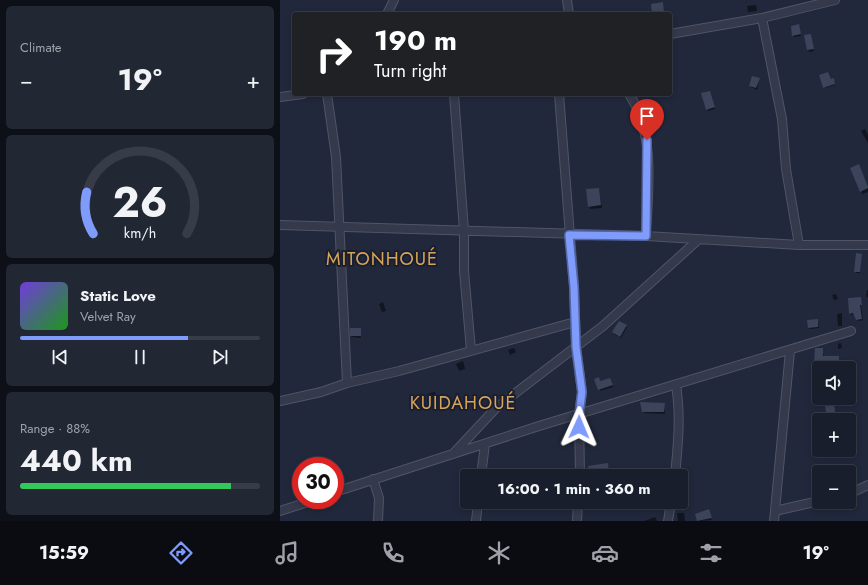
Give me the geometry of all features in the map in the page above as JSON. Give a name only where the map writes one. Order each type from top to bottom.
[{"type":"street","points":[[388,12],[394,0]]},
{"type":"street","points":[[567,0],[569,12]]},
{"type":"street","points":[[672,34],[762,18],[831,0]]},
{"type":"street","points":[[762,18],[782,119],[786,169],[799,245]]},
{"type":"street","points":[[280,97],[292,95]]},
{"type":"street","points":[[327,96],[336,157],[347,384]]},
{"type":"street","points":[[454,96],[464,231],[464,271],[471,350]]},
{"type":"street","points":[[559,96],[566,167],[576,347],[582,392],[579,415],[580,469]]},
{"type":"street","points":[[631,96],[642,119],[647,140],[646,236]]},
{"type":"street","points":[[280,225],[569,235],[646,236],[799,245],[868,245]]},
{"type":"street","points":[[453,454],[496,408],[576,347],[644,290],[699,239]]},
{"type":"street","points":[[280,401],[321,392],[575,322]]},
{"type":"street","points":[[344,489],[539,426],[851,332]]},
{"type":"street","points":[[774,521],[790,351]]},
{"type":"street","points":[[676,385],[679,406],[679,441],[676,469]]},
{"type":"street","points":[[482,469],[485,444]]},
{"type":"street","points":[[373,479],[379,498],[378,521]]},
{"type":"street","points":[[856,491],[868,485]]},
{"type":"street","points":[[775,511],[812,503]]},
{"type":"street","points":[[280,511],[292,507]]},
{"type":"street","points":[[476,521],[477,509]]},
{"type":"street","points":[[577,521],[578,509]]},
{"type":"street","points":[[668,521],[670,509]]},
{"type":"building","points":[[663,2],[664,12],[652,12],[651,4]]},
{"type":"building","points":[[799,24],[801,34],[792,36],[791,26]]},
{"type":"building","points":[[811,34],[814,49],[807,50],[804,35]]},
{"type":"building","points":[[828,72],[831,79],[834,78],[835,84],[823,88],[819,75]]},
{"type":"building","points":[[752,76],[760,78],[756,88],[749,86]]},
{"type":"building","points":[[710,91],[715,107],[706,110],[701,93]]},
{"type":"building","points":[[859,164],[868,187],[860,192],[850,168]]},
{"type":"building","points":[[599,188],[601,205],[588,207],[586,189]]},
{"type":"building","points":[[856,253],[862,254],[860,272],[854,272]]},
{"type":"building","points":[[861,297],[862,305],[860,305],[862,319],[856,320],[853,313],[849,314],[848,298]]},
{"type":"building","points":[[818,319],[818,327],[808,328],[807,320]]},
{"type":"building","points":[[619,321],[627,325],[620,337],[612,332]]},
{"type":"building","points":[[350,328],[361,328],[361,336],[350,336]]},
{"type":"building","points":[[815,348],[823,348],[823,356],[839,356],[839,361],[814,361]]},
{"type":"building","points":[[599,377],[600,381],[610,378],[613,385],[598,390],[594,379]]},
{"type":"building","points":[[640,402],[665,403],[664,412],[642,412]]},
{"type":"building","points":[[825,405],[834,405],[835,413],[826,413]]},
{"type":"building","points":[[608,463],[609,469],[588,469],[588,466]]},
{"type":"building","points":[[709,509],[712,518],[697,521],[695,514]]},
{"type":"district","name":"MITONHOUÉ","points":[[382,259]]},
{"type":"district","name":"KUIDAHOUÉ","points":[[463,403]]},
{"type":"route","points":[[579,427],[582,392],[576,347],[574,287],[569,235],[646,236],[647,140]]}]
